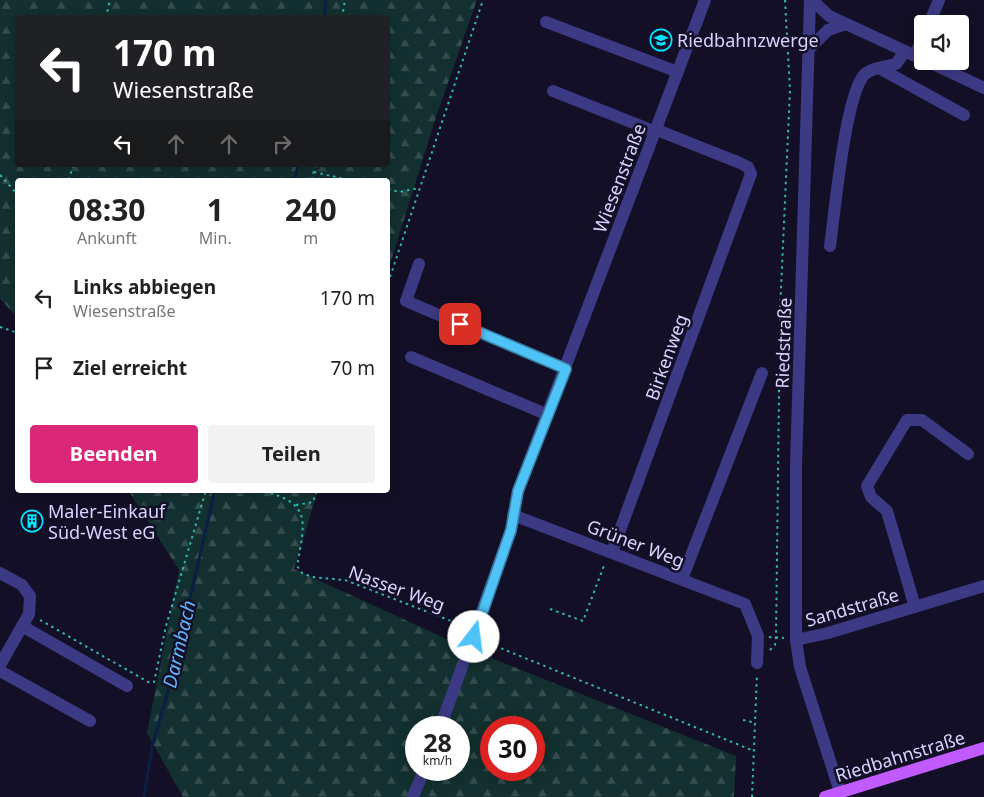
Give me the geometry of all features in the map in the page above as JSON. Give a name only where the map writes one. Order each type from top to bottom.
[{"type":"main road","name":"Riedbahnstraße","points":[[825,797],[984,748]]},
{"type":"street","name":"Wiesenstraße","points":[[444,716],[472,632],[511,530],[518,491],[705,0]]},
{"type":"street","name":"Riedstraße","points":[[811,0],[823,12],[914,55]]},
{"type":"street","name":"Riedstraße","points":[[796,640],[796,466],[811,0]]},
{"type":"street","points":[[933,15],[939,0]]},
{"type":"street","points":[[546,22],[678,72]]},
{"type":"street","points":[[810,48],[828,30],[846,24]]},
{"type":"street","points":[[830,246],[847,130],[857,85],[866,72],[896,64],[914,55]]},
{"type":"street","points":[[879,68],[964,114]]},
{"type":"street","points":[[946,70],[984,88]]},
{"type":"street","points":[[553,91],[656,131]]},
{"type":"street","name":"Birkenweg","points":[[611,552],[751,174],[748,167],[740,163],[656,131]]},
{"type":"street","points":[[419,264],[406,301],[566,369]]},
{"type":"street","points":[[411,357],[548,415]]},
{"type":"street","points":[[682,579],[762,373]]},
{"type":"street","points":[[915,607],[887,511],[871,497],[867,486],[907,420],[922,420],[968,454]]},
{"type":"street","name":"Grüner Weg","points":[[513,515],[745,604],[758,636],[757,663]]},
{"type":"street","points":[[0,573],[22,585],[30,596],[29,614],[0,665]]},
{"type":"street","name":"Sandstraße","points":[[840,792],[800,667],[796,640],[828,633],[984,586]]},
{"type":"street","points":[[22,626],[127,686]]},
{"type":"street","points":[[0,672],[90,721]]},
{"type":"street","points":[[413,797],[420,781]]},
{"type":"path","points":[[107,15],[110,0]]},
{"type":"path","points":[[342,15],[345,0]]},
{"type":"path","points":[[390,276],[483,0]]},
{"type":"path","points":[[776,637],[780,311],[790,90],[785,0]]},
{"type":"path","points":[[312,178],[315,167]]},
{"type":"path","points":[[314,172],[340,178]]},
{"type":"path","points":[[0,175],[15,192]]},
{"type":"path","points":[[390,190],[399,192],[419,188]]},
{"type":"path","points":[[0,328],[15,332]]},
{"type":"path","points":[[29,614],[150,683],[154,682],[166,626],[205,493]]},
{"type":"path","points":[[272,493],[281,495],[296,504],[313,502],[317,493]]},
{"type":"path","name":"Nasser Weg","points":[[296,504],[304,521],[297,566],[302,573],[319,579],[345,580],[754,751]]},
{"type":"path","points":[[550,609],[583,621],[611,552]]},
{"type":"path","points":[[752,797],[757,663]]},
{"type":"path","points":[[743,720],[756,723]]},
{"type":"green space","points":[[0,0],[477,0],[436,117],[390,265],[390,178],[15,178],[15,315],[0,299]]},
{"type":"green space","points":[[130,493],[317,493],[294,569],[471,650],[736,756],[734,797],[183,797],[147,733],[179,570]]},
{"type":"waterway","name":"Darmbach","points":[[324,15],[326,0]]},
{"type":"waterway","name":"Darmbach","points":[[295,178],[298,167]]},
{"type":"waterway","name":"Darmbach","points":[[144,797],[152,747],[171,681],[214,493]]},
{"type":"place","name":"Riedbahnzwerge","points":[[661,40]]},
{"type":"place","name":"Maler-Einkauf Süd-West eG","points":[[32,521]]},
{"type":"route","points":[[460,324],[566,369],[518,491],[514,503],[511,530],[478,620],[474,637]]}]
